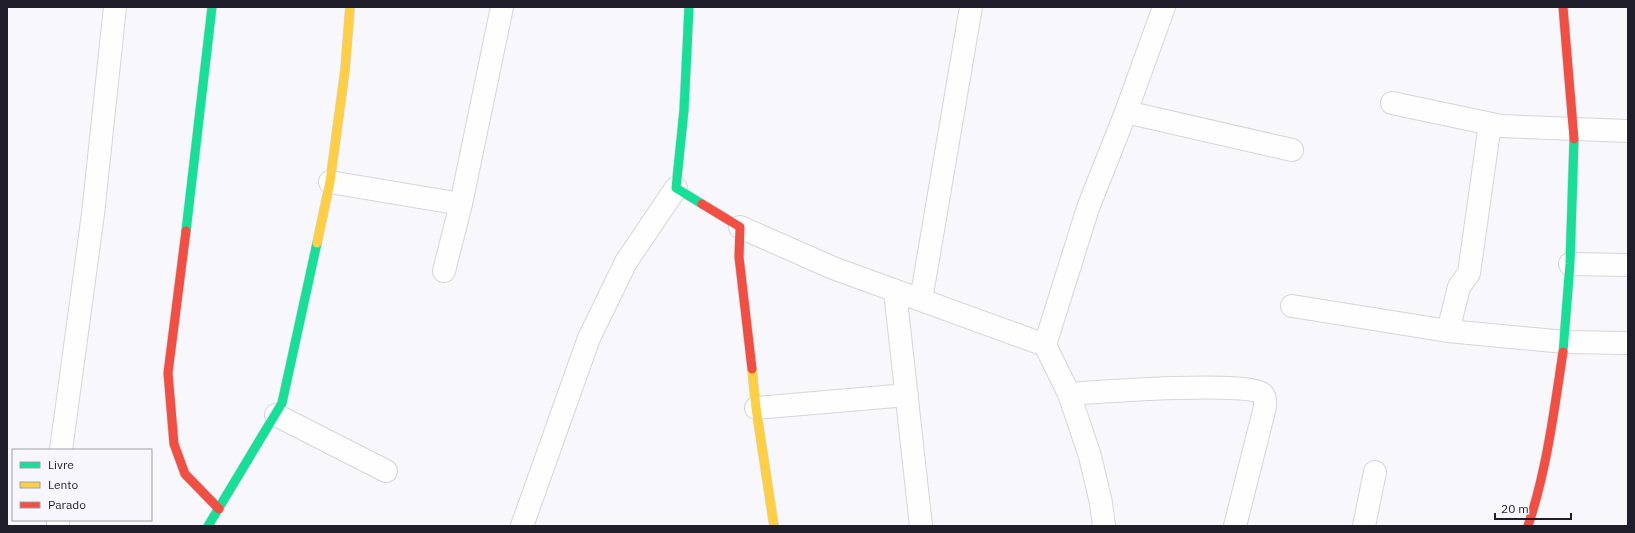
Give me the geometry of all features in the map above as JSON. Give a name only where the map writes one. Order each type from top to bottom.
[{"type":"street","points":[[61,449],[93,214],[115,7]]},
{"type":"street","points":[[212,7],[185,245],[168,373],[174,444],[186,474],[219,509]]},
{"type":"street","points":[[208,526],[276,416],[282,403],[330,182],[350,7]]},
{"type":"street","points":[[444,271],[461,204],[502,7]]},
{"type":"street","points":[[522,526],[589,338],[626,262],[676,188],[684,110],[690,7]]},
{"type":"street","points":[[921,300],[971,7]]},
{"type":"street","points":[[1104,526],[1101,503],[1090,456],[1069,394],[1045,345],[1088,208],[1126,112],[1164,7]]},
{"type":"street","points":[[1528,526],[1547,458],[1565,342],[1570,264],[1574,129],[1563,7]]},
{"type":"street","points":[[1392,103],[1490,124],[1628,131]]},
{"type":"street","points":[[1126,112],[1292,150]]},
{"type":"street","points":[[1448,331],[1459,287],[1468,273],[1490,124]]},
{"type":"street","points":[[330,182],[461,204]]},
{"type":"street","points":[[676,188],[740,227],[833,268],[1045,345]]},
{"type":"street","points":[[740,227],[739,257],[756,408],[774,526]]},
{"type":"street","points":[[1570,264],[1628,265]]},
{"type":"street","points":[[895,291],[921,526]]},
{"type":"street","points":[[1292,306],[1448,331],[1565,342],[1628,343]]},
{"type":"street","points":[[1069,394],[1203,387],[1246,389],[1260,392],[1265,398],[1265,407],[1236,526]]},
{"type":"street","points":[[756,408],[907,395]]},
{"type":"street","points":[[276,416],[386,471]]},
{"type":"street","points":[[1364,526],[1375,472]]},
{"type":"traffic: fast","points":[[186,231],[212,7]]},
{"type":"traffic: fast","points":[[689,7],[684,110],[676,188],[702,204]]},
{"type":"traffic: fast","points":[[1563,352],[1570,264],[1574,139]]},
{"type":"traffic: fast","points":[[208,526],[282,403],[317,243]]},
{"type":"traffic: slow","points":[[317,243],[330,182],[345,70],[350,7]]},
{"type":"traffic: slow","points":[[752,369],[756,408],[774,526]]},
{"type":"traffic: jam","points":[[1563,7],[1574,139]]},
{"type":"traffic: jam","points":[[702,204],[740,227],[739,257],[752,369]]},
{"type":"traffic: jam","points":[[186,231],[168,373],[174,444],[185,474],[219,509]]},
{"type":"traffic: jam","points":[[1528,526],[1535,505],[1545,461],[1563,352]]}]
